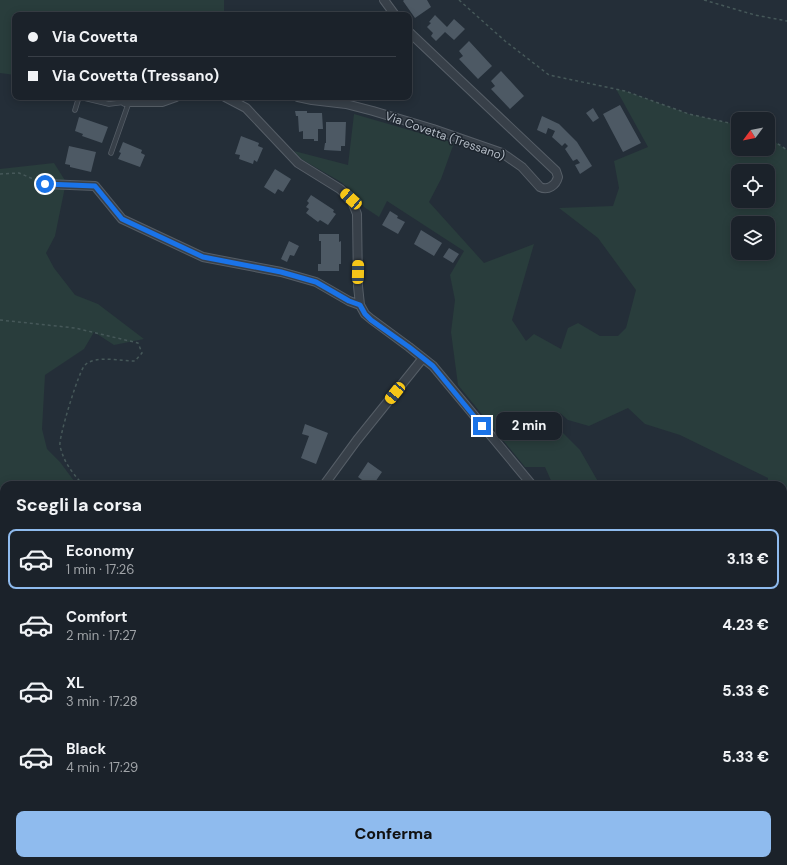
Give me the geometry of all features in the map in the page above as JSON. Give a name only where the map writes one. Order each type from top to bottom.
[{"type":"street","points":[[384,0],[393,12]]},
{"type":"street","name":"Via Covetta (Tressano)","points":[[312,100],[346,104],[433,129],[502,153],[522,167],[540,187],[543,189],[551,188],[555,184],[558,177],[556,171],[412,35]]},
{"type":"street","points":[[127,102],[162,102],[168,100]]},
{"type":"street","points":[[231,100],[246,108],[298,163],[340,189],[351,199],[357,214],[358,286],[360,305],[365,314],[433,366],[529,481]]},
{"type":"street","points":[[45,184],[95,186],[122,219],[203,257],[281,272],[316,282],[349,301],[360,305]]},
{"type":"street","points":[[327,481],[357,440],[423,358]]},
{"type":"lane","points":[[75,110],[79,100]]},
{"type":"lane","points":[[92,100],[109,104],[127,102],[111,153]]},
{"type":"path","points":[[459,0],[505,42],[549,75],[626,91],[689,114],[731,123]]},
{"type":"path","points":[[704,0],[755,15],[787,21]]},
{"type":"path","points":[[775,142],[787,150]]},
{"type":"path","points":[[0,174],[19,173],[45,184]]},
{"type":"path","points":[[0,320],[74,328],[138,343],[142,353],[135,361],[96,359],[84,365],[76,382],[59,444],[66,465],[79,481]]},
{"type":"green space","points":[[0,0],[224,0],[224,12],[12,12],[12,75],[0,73]]},
{"type":"green space","points":[[616,89],[689,114],[731,123],[731,156],[775,156],[775,142],[787,150],[787,481],[768,481],[768,478],[680,435],[645,424],[628,408],[589,426],[568,420],[560,413],[551,421],[580,450],[598,481],[551,481],[545,467],[525,467],[458,385],[451,332],[455,300],[450,275],[464,251],[387,201],[379,217],[364,207],[355,194],[341,182],[301,159],[294,151],[348,165],[354,114],[454,143],[441,179],[429,202],[484,263],[534,244],[512,320],[526,341],[534,334],[561,349],[568,328],[578,323],[600,336],[618,336],[626,328],[636,290],[598,238],[559,208],[613,206],[619,188],[614,161],[648,147]]},
{"type":"green space","points":[[54,163],[66,182],[55,236],[46,253],[54,268],[75,295],[98,304],[144,339],[114,345],[94,332],[84,349],[45,375],[42,429],[47,449],[60,462],[74,481],[0,481],[0,169]]},
{"type":"building","points":[[427,0],[431,7],[415,18],[403,1]]},
{"type":"building","points":[[435,15],[447,27],[454,19],[465,29],[454,40],[445,32],[436,41],[431,36],[433,33],[427,27]]},
{"type":"building","points":[[469,41],[492,66],[478,79],[459,59],[463,56],[459,51]]},
{"type":"building","points":[[501,71],[524,96],[510,109],[491,89],[495,86],[491,81]]},
{"type":"building","points":[[620,105],[641,143],[623,152],[603,114]]},
{"type":"building","points":[[593,108],[599,118],[593,122],[586,113]]},
{"type":"building","points":[[295,111],[322,113],[323,129],[318,129],[318,141],[314,141],[314,139],[303,139],[303,131],[299,132],[298,116],[296,116]]},
{"type":"building","points":[[542,116],[559,124],[577,142],[592,166],[580,174],[575,165],[580,163],[577,159],[573,161],[565,149],[568,146],[565,143],[562,146],[552,137],[555,131],[548,128],[546,134],[537,130]]},
{"type":"building","points":[[79,117],[108,127],[102,143],[82,136],[83,134],[75,131]]},
{"type":"building","points":[[326,122],[346,122],[345,146],[341,146],[341,151],[324,150],[326,143]]},
{"type":"building","points":[[241,136],[259,143],[258,146],[263,148],[257,162],[254,160],[253,164],[239,159],[240,155],[235,154]]},
{"type":"building","points":[[123,142],[142,150],[141,153],[145,155],[140,167],[118,159]]},
{"type":"building","points":[[69,146],[96,152],[91,172],[70,167],[70,165],[65,164]]},
{"type":"building","points":[[275,169],[291,179],[283,192],[278,189],[275,194],[264,187]]},
{"type":"building","points":[[311,195],[334,210],[333,212],[336,214],[328,225],[320,220],[318,222],[306,213],[309,209],[306,207],[309,203],[307,201]]},
{"type":"building","points":[[390,211],[398,216],[397,218],[405,222],[398,234],[382,225]]},
{"type":"building","points":[[421,230],[442,243],[434,256],[414,244]]},
{"type":"building","points":[[319,234],[339,234],[339,242],[341,241],[341,264],[339,264],[339,271],[318,271],[318,264],[321,264],[321,241],[319,241]]},
{"type":"building","points":[[289,241],[299,246],[294,256],[290,255],[287,262],[281,259]]},
{"type":"building","points":[[449,248],[459,254],[453,263],[443,257]]},
{"type":"building","points":[[305,424],[328,433],[316,464],[301,458],[309,436],[302,434]]},
{"type":"building","points":[[368,462],[382,472],[376,481],[364,481],[358,477]]},
{"type":"route","points":[[45,184],[95,186],[122,219],[203,257],[281,272],[316,282],[349,301],[360,305],[365,314],[371,320],[433,366],[482,426]]}]
